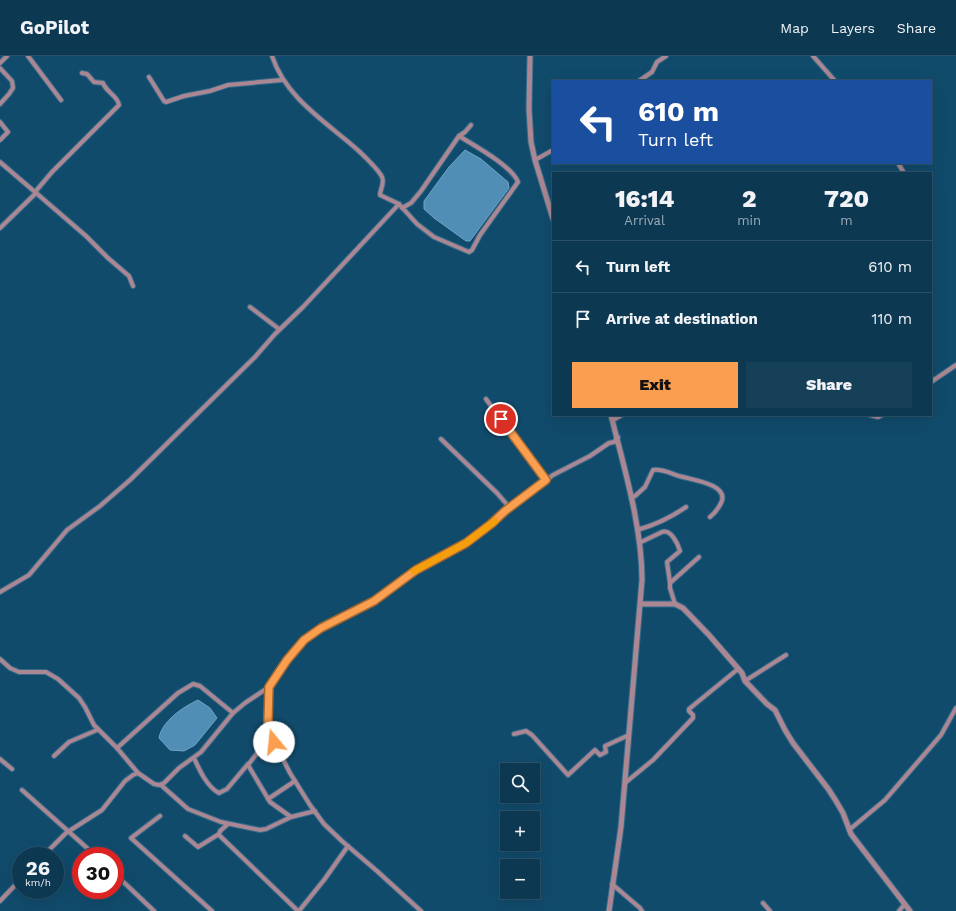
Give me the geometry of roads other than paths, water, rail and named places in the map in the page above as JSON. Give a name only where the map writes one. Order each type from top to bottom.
[{"type":"street","points":[[0,63],[7,56]]},
{"type":"street","points":[[28,56],[62,100]]},
{"type":"street","points":[[272,56],[282,80],[296,97],[356,149],[376,170],[383,180],[380,195],[401,206],[422,228],[434,237],[469,252],[472,251],[480,236],[518,182],[505,166],[459,136]]},
{"type":"street","points":[[530,56],[529,109],[531,142],[552,216]]},
{"type":"street","points":[[640,80],[652,72],[657,62],[666,56]]},
{"type":"street","points":[[813,56],[834,80]]},
{"type":"street","points":[[0,68],[12,81],[13,88],[0,104]]},
{"type":"street","points":[[0,228],[52,172],[119,105],[105,88],[103,83],[94,82],[89,74],[82,73]]},
{"type":"street","points":[[149,77],[163,100],[166,102],[184,96],[228,86],[282,80]]},
{"type":"street","points":[[0,122],[8,132],[0,140]]},
{"type":"street","points":[[0,592],[29,575],[67,530],[100,506],[130,480],[255,357],[279,329],[303,307],[401,206],[411,203],[459,136],[471,125]]},
{"type":"street","points":[[535,160],[552,151]]},
{"type":"street","points":[[0,162],[86,236],[129,276],[133,286]]},
{"type":"street","points":[[250,307],[279,329]]},
{"type":"street","points":[[932,381],[956,365]]},
{"type":"street","points":[[486,399],[546,480]]},
{"type":"street","points":[[609,911],[621,828],[641,604],[642,570],[631,498],[618,437],[612,417]]},
{"type":"street","points":[[161,785],[179,768],[194,758],[233,714],[269,687],[287,660],[304,640],[321,628],[374,601],[416,570],[466,543],[560,470],[590,456],[609,443],[614,442],[618,437]]},
{"type":"street","points":[[441,439],[497,493],[510,508]]},
{"type":"street","points":[[631,498],[636,496],[645,487],[653,470],[670,472],[707,483],[720,491],[722,494],[722,501],[715,513],[710,517]]},
{"type":"street","points":[[637,530],[666,520],[686,507]]},
{"type":"street","points":[[639,543],[666,531],[669,532],[678,545],[680,551],[667,562],[670,588],[675,604]]},
{"type":"street","points":[[670,583],[699,557]]},
{"type":"street","points":[[641,604],[675,604],[688,612],[742,673],[745,681],[767,704],[775,710],[793,743],[833,795],[849,830],[910,911]]},
{"type":"street","points":[[745,681],[786,655]]},
{"type":"street","points":[[0,659],[10,668],[19,672],[46,672],[58,679],[83,703],[97,730],[117,748],[138,773],[154,784],[161,785],[188,809],[228,824],[260,830],[266,829],[292,817],[314,811]]},
{"type":"street","points":[[625,783],[654,760],[692,720],[694,717],[689,709],[738,669]]},
{"type":"street","points":[[117,748],[178,693],[193,684],[200,686],[233,714]]},
{"type":"street","points":[[269,687],[268,721],[271,735],[295,781],[314,811],[324,824],[421,911]]},
{"type":"street","points":[[849,830],[885,800],[941,735],[956,708]]},
{"type":"street","points":[[54,756],[69,742],[97,730]]},
{"type":"street","points":[[514,734],[526,731],[532,734],[568,775],[595,750],[600,755],[603,755],[606,752],[605,746],[629,735]]},
{"type":"street","points":[[194,758],[202,776],[216,792],[219,793],[227,790],[271,735]]},
{"type":"street","points":[[0,759],[12,769]]},
{"type":"street","points":[[248,764],[268,799],[292,817]]},
{"type":"street","points":[[52,847],[68,831],[99,812],[126,781],[138,773]]},
{"type":"street","points":[[268,799],[295,781]]},
{"type":"street","points":[[22,790],[86,847]]},
{"type":"street","points":[[160,816],[132,839],[212,911]]},
{"type":"street","points":[[185,836],[198,847],[219,834],[228,824]]},
{"type":"street","points":[[219,834],[298,911],[324,880],[348,846]]},
{"type":"street","points":[[124,883],[154,911]]},
{"type":"street","points":[[612,884],[642,911]]},
{"type":"street","points":[[0,901],[12,888]]},
{"type":"street","points":[[763,903],[770,911]]},
{"type":"street","points":[[899,911],[904,905]]},
{"type":"water","points":[[465,150],[481,159],[508,182],[509,188],[470,241],[466,241],[424,209],[424,201],[449,167]]},
{"type":"water","points":[[198,700],[210,708],[217,718],[195,745],[184,751],[170,750],[159,738],[164,726],[174,715],[186,706]]}]
